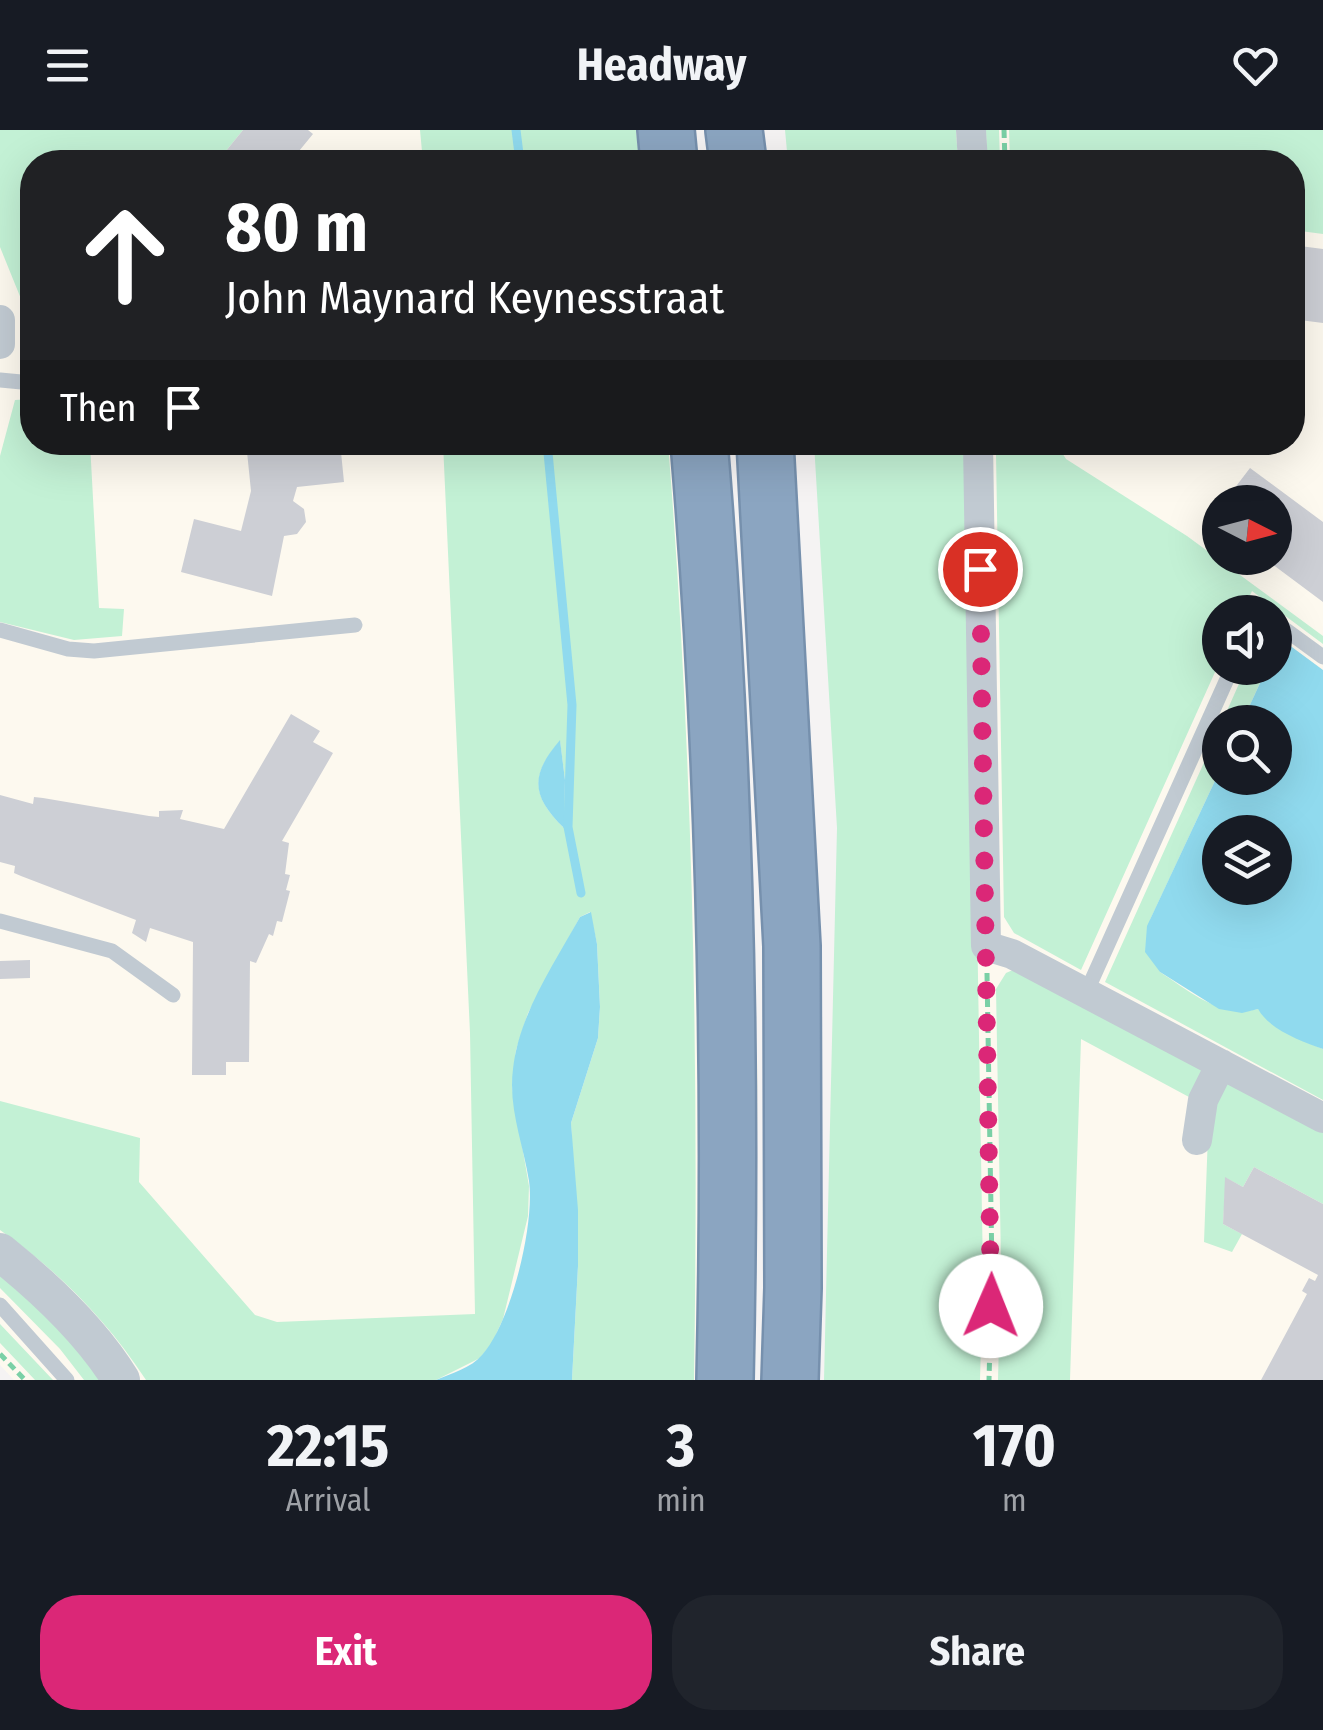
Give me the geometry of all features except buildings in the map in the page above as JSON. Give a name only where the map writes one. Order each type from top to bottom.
[{"type":"highway","points":[[699,455],[711,585],[728,1006],[725,1380]]},
{"type":"highway","points":[[766,455],[792,946],[790,1380]]},
{"type":"street","points":[[0,320],[0,344]]},
{"type":"street","points":[[978,455],[986,946],[1012,954],[1323,1118]]},
{"type":"street","points":[[1197,1140],[1204,1100],[1221,1064]]},
{"type":"street","points":[[0,1252],[66,1312],[105,1354],[121,1380]]},
{"type":"lane","points":[[0,630],[68,649],[94,651],[356,625]]},
{"type":"lane","points":[[1292,634],[1323,657]]},
{"type":"lane","points":[[1086,993],[1224,685]]},
{"type":"lane","points":[[0,921],[112,951],[174,995]]},
{"type":"lane","points":[[0,1305],[67,1380]]},
{"type":"path","points":[[986,946],[992,1268],[989,1380]]},
{"type":"path","points":[[0,1354],[25,1380]]},
{"type":"shaded area","points":[[0,130],[694,130],[696,150],[20,150],[20,455],[726,455],[733,530],[758,1075],[753,1380],[14,1380],[0,1365]]},
{"type":"shaded area","points":[[794,130],[1323,130],[1323,1380],[840,1380],[835,455],[1305,455],[1305,150],[796,150]]},
{"type":"green space","points":[[0,130],[243,130],[227,150],[20,150],[20,296],[0,247]]},
{"type":"green space","points":[[420,130],[636,130],[638,150],[422,150]]},
{"type":"green space","points":[[785,130],[956,130],[957,150],[787,150]]},
{"type":"green space","points":[[986,130],[999,130],[1000,150],[987,150]]},
{"type":"green space","points":[[1009,130],[1323,130],[1323,234],[1305,232],[1305,150],[1010,150]]},
{"type":"green space","points":[[15,400],[20,400],[20,455],[91,455],[99,608],[124,609],[122,636],[74,640],[0,622],[0,456]]},
{"type":"green space","points":[[444,455],[669,455],[689,794],[696,1145],[694,1380],[572,1380],[578,1266],[571,1123],[598,1038],[600,1007],[597,944],[590,912],[580,917],[528,1013],[516,1050],[512,1087],[529,1186],[528,1216],[503,1319],[480,1358],[436,1380],[146,1380],[80,1298],[0,1230],[0,1101],[140,1138],[139,1182],[255,1315],[277,1322],[475,1314],[470,1033]],"holes":[[[560,741],[565,780],[563,827],[545,805],[539,784],[544,764]]]},
{"type":"green space","points":[[815,455],[969,455],[983,1274],[980,1380],[824,1380],[837,828]]},
{"type":"green space","points":[[996,455],[1064,455],[1202,547],[1202,575],[1240,575],[1267,595],[1252,591],[1250,595],[1202,595],[1202,685],[1209,685],[1081,970],[1014,933],[1004,917]]},
{"type":"green space","points":[[1292,613],[1323,636],[1323,644],[1292,621]]},
{"type":"green space","points":[[1238,685],[1259,685],[1250,705],[1230,705]]},
{"type":"green space","points":[[1202,767],[1202,795],[1208,795],[1150,920],[1160,972],[1219,1007],[1258,1009],[1301,1040],[1323,1049],[1323,1100],[1105,982]]},
{"type":"green space","points":[[1015,969],[1323,1131],[1323,1204],[1254,1167],[1243,1187],[1226,1178],[1223,1224],[1242,1234],[1232,1252],[1204,1242],[1208,1134],[1189,1097],[1081,1039],[1070,1380],[998,1380],[1001,1262],[996,989],[1006,973]]},
{"type":"green space","points":[[0,1272],[70,1340],[100,1380],[84,1380],[60,1349],[0,1288]]},
{"type":"green space","points":[[0,1324],[53,1380],[35,1380],[0,1343]]},
{"type":"water","points":[[1292,647],[1323,670],[1323,1049],[1278,1029],[1258,1009],[1242,1013],[1219,1009],[1160,972],[1145,952],[1147,926],[1208,795],[1292,795],[1292,705],[1250,705],[1259,685],[1292,685]]},
{"type":"water","points":[[560,740],[565,780],[564,828],[545,806],[538,785],[543,764]]},
{"type":"water","points":[[591,912],[600,1007],[598,1038],[571,1123],[578,1210],[572,1380],[436,1380],[478,1360],[493,1340],[511,1297],[524,1247],[530,1200],[513,1098],[517,1049],[530,1009],[549,971],[580,917]]},
{"type":"waterway","points":[[516,130],[518,150]]},
{"type":"waterway","points":[[548,455],[572,705],[568,827],[581,893]]},
{"type":"route","points":[[980,569],[991,1306]]}]
